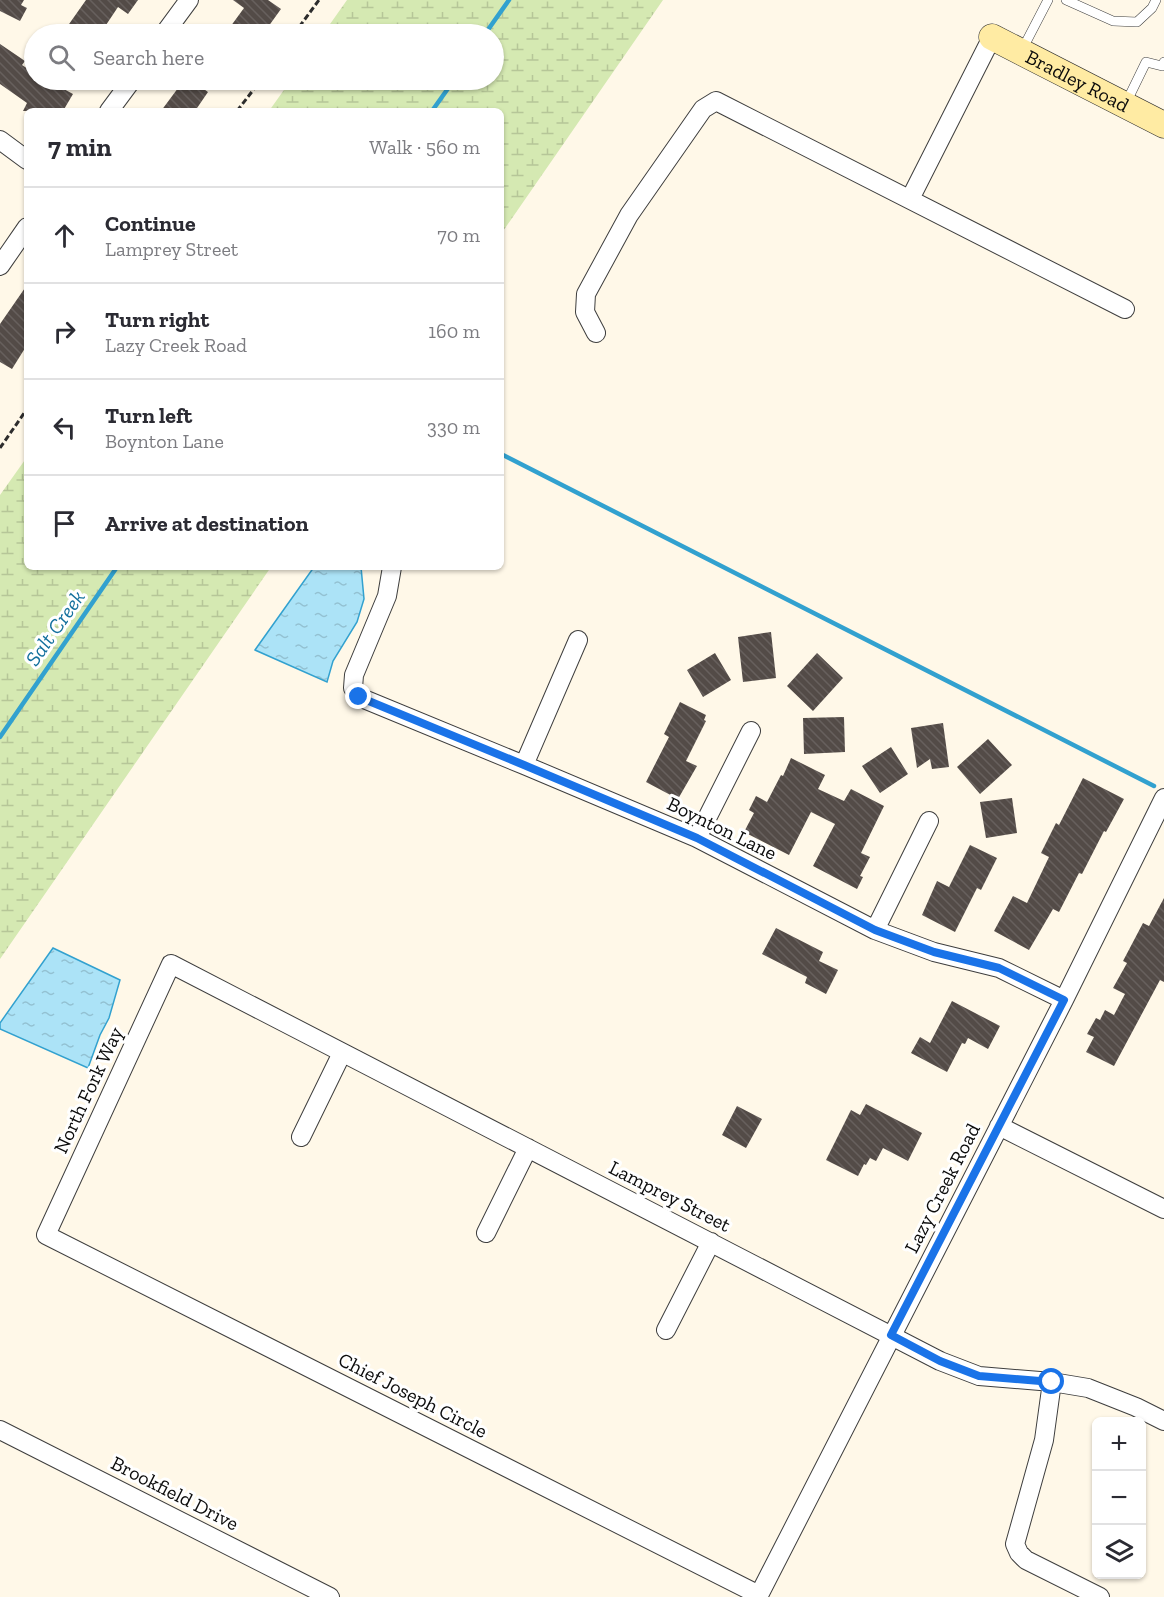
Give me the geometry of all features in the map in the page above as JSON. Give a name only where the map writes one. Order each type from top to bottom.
[{"type":"street","points":[[171,24],[189,0]]},
{"type":"street","points":[[910,199],[992,37]]},
{"type":"street","name":"Bradley Road","points":[[992,37],[1164,125]]},
{"type":"street","points":[[111,108],[125,90]]},
{"type":"street","points":[[596,333],[585,312],[586,294],[602,263],[629,214],[704,109],[716,101],[1125,309]]},
{"type":"street","points":[[0,140],[24,158]]},
{"type":"street","points":[[0,266],[24,231]]},
{"type":"street","name":"Boynton Lane","points":[[391,570],[387,596],[354,675],[353,688],[359,697],[697,838],[875,930],[934,952],[999,968],[1064,1000]]},
{"type":"street","points":[[524,765],[578,640]]},
{"type":"street","points":[[697,838],[751,731]]},
{"type":"street","name":"Lazy Creek Road","points":[[759,1596],[1064,1000],[1164,798]]},
{"type":"street","points":[[875,930],[929,821]]},
{"type":"street","name":"Lamprey Street","points":[[171,964],[940,1361],[979,1376],[1052,1382],[1088,1388],[1164,1421]]},
{"type":"street","name":"North Fork Way","points":[[46,1235],[171,964]]},
{"type":"street","points":[[301,1137],[342,1053]]},
{"type":"street","points":[[999,1126],[1164,1209]]},
{"type":"street","points":[[486,1233],[528,1148]]},
{"type":"street","name":"Chief Joseph Circle","points":[[46,1235],[759,1596]]},
{"type":"street","points":[[666,1330],[711,1242]]},
{"type":"street","points":[[1052,1382],[1044,1440],[1015,1544],[1019,1553],[1026,1560],[1100,1597]]},
{"type":"street","name":"Brookfield Drive","points":[[0,1430],[330,1597]]},
{"type":"lane","points":[[1021,52],[1048,0]]},
{"type":"lane","points":[[1066,0],[1113,21],[1137,22],[1152,8],[1156,0]]},
{"type":"lane","points":[[1125,105],[1146,62],[1163,65]]},
{"type":"path","points":[[302,24],[320,0]]},
{"type":"path","points":[[239,108],[253,90]]},
{"type":"path","points":[[0,448],[24,413]]},
{"type":"green space","points":[[347,0],[663,0],[504,230],[504,108],[271,108],[284,90],[504,90],[504,24],[330,24]]},
{"type":"green space","points":[[24,461],[24,570],[269,570],[0,959],[0,495]]},
{"type":"water","points":[[312,570],[361,570],[364,599],[357,622],[333,661],[327,682],[255,650]]},
{"type":"water","points":[[53,948],[120,980],[109,1018],[88,1068],[0,1029],[0,1023]]},
{"type":"building","points":[[0,0],[24,0],[21,5],[27,8],[20,21],[0,11]]},
{"type":"building","points":[[86,0],[138,0],[128,14],[118,7],[107,24],[69,24]]},
{"type":"building","points":[[233,0],[268,0],[281,9],[270,24],[232,24],[244,8]]},
{"type":"building","points":[[0,44],[24,60],[22,65],[24,66],[24,90],[66,90],[73,94],[65,108],[24,108],[27,103],[0,84]]},
{"type":"building","points":[[177,90],[205,90],[208,92],[197,108],[163,108]]},
{"type":"building","points":[[24,289],[24,350],[12,369],[0,362],[0,324]]},
{"type":"building","points":[[771,632],[776,678],[743,682],[738,637]]},
{"type":"building","points":[[715,653],[731,680],[703,697],[687,670]]},
{"type":"building","points":[[817,653],[843,678],[813,711],[787,686]]},
{"type":"building","points":[[680,702],[706,715],[704,720],[706,721],[686,761],[697,766],[678,799],[646,782],[669,737],[664,734]]},
{"type":"building","points":[[844,717],[845,752],[804,754],[803,718]]},
{"type":"building","points":[[943,723],[949,767],[932,769],[930,759],[917,768],[911,728]]},
{"type":"building","points":[[988,739],[1012,765],[980,794],[957,767]]},
{"type":"building","points":[[891,747],[908,774],[880,793],[862,766]]},
{"type":"building","points":[[791,758],[825,775],[818,789],[844,801],[851,789],[884,806],[861,853],[870,857],[860,876],[863,877],[857,889],[813,866],[835,824],[811,812],[789,855],[744,832],[754,813],[749,810],[756,796],[767,802]]},
{"type":"building","points":[[1083,778],[1124,799],[1106,832],[1104,831],[1082,874],[1079,873],[1059,912],[1053,909],[1029,950],[994,931],[1013,896],[1027,903],[1049,857],[1041,853],[1056,823],[1059,825]]},
{"type":"building","points":[[1012,798],[1017,833],[986,838],[980,802]]},
{"type":"building","points":[[970,845],[997,858],[981,890],[977,888],[955,932],[922,915],[937,881],[949,887]]},
{"type":"building","points":[[1164,898],[1164,982],[1160,980],[1114,1066],[1086,1052],[1094,1037],[1087,1034],[1096,1018],[1100,1020],[1105,1010],[1114,1015],[1125,994],[1113,988],[1127,963],[1123,961],[1143,923],[1149,926]]},
{"type":"building","points":[[776,928],[823,952],[819,961],[838,970],[826,994],[805,983],[807,977],[762,954]]},
{"type":"building","points":[[952,1001],[1000,1026],[988,1049],[968,1038],[965,1044],[962,1043],[947,1072],[911,1053],[920,1037],[930,1043]]},
{"type":"building","points":[[866,1104],[922,1133],[908,1161],[883,1148],[876,1161],[870,1158],[866,1165],[864,1164],[858,1176],[826,1160],[851,1110],[860,1115]]},
{"type":"building","points":[[737,1106],[762,1119],[746,1148],[722,1135]]},
{"type":"waterway","name":"Salt Creek","points":[[492,24],[509,0]]},
{"type":"waterway","name":"Salt Creek","points":[[434,108],[447,90]]},
{"type":"waterway","points":[[504,456],[1154,786]]},
{"type":"waterway","name":"Salt Creek","points":[[0,737],[115,570]]},
{"type":"route","points":[[359,697],[697,838],[875,930],[934,952],[999,968],[1064,1000],[891,1335],[940,1361],[979,1376],[1052,1382]]}]
